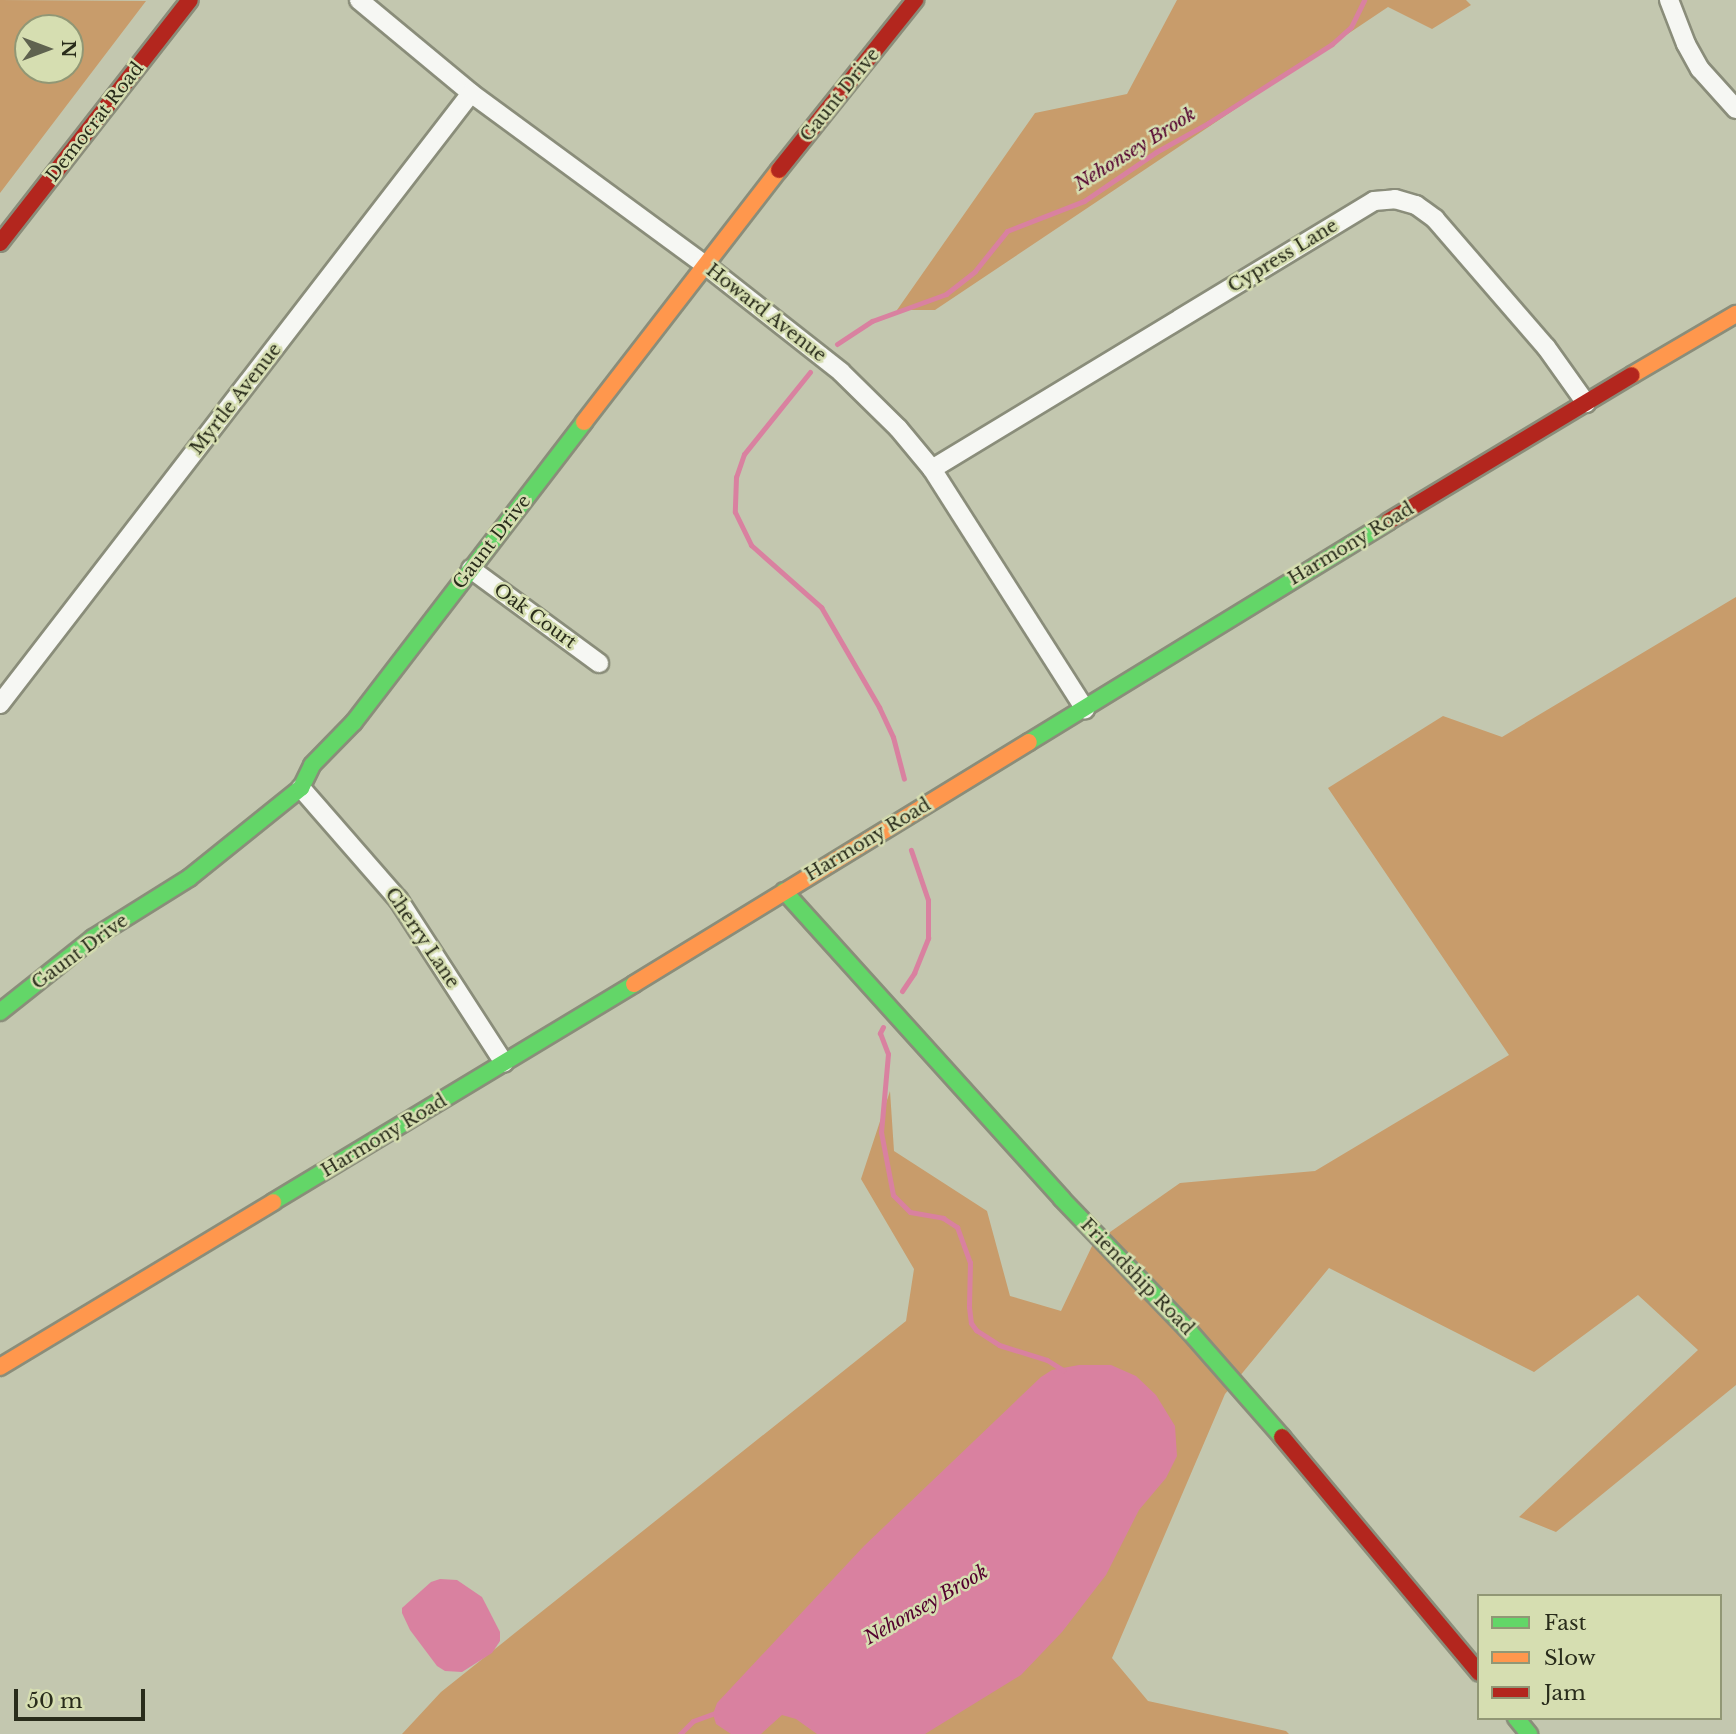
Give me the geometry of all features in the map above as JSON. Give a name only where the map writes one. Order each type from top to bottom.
[{"type":"street","name":"Democrat Road","points":[[0,243],[190,0]]},
{"type":"street","name":"Howard Avenue","points":[[359,0],[471,93],[704,264],[841,372],[898,428],[932,469],[1085,709]]},
{"type":"street","name":"Gaunt Drive","points":[[0,1013],[93,938],[190,878],[301,788],[312,765],[354,722],[704,264],[915,0]]},
{"type":"street","points":[[1669,0],[1686,44],[1700,69],[1736,109]]},
{"type":"street","name":"Myrtle Avenue","points":[[0,704],[471,93]]},
{"type":"street","name":"Cypress Lane","points":[[932,469],[1374,201],[1395,199],[1416,205],[1436,219],[1538,338],[1586,403]]},
{"type":"street","name":"Harmony Road","points":[[1,1365],[504,1063],[1736,314]]},
{"type":"street","name":"Oak Court","points":[[471,569],[599,663]]},
{"type":"street","name":"Cherry Lane","points":[[301,788],[398,899],[504,1063]]},
{"type":"street","name":"Friendship Road","points":[[784,891],[1062,1199],[1189,1331],[1341,1504],[1477,1671]]},
{"type":"street","points":[[1518,1720],[1529,1734]]},
{"type":"shaded area","points":[[0,0],[146,1],[84,83],[84,14],[14,14],[14,84],[83,84],[0,193]]},
{"type":"shaded area","points":[[1177,0],[1466,0],[1471,5],[1432,29],[1388,7],[935,310],[897,310],[1035,113],[1127,94]]},
{"type":"shaded area","points":[[1736,597],[1736,1385],[1556,1532],[1519,1517],[1698,1350],[1638,1295],[1534,1372],[1329,1268],[1225,1394],[1112,1658],[1148,1701],[1286,1731],[1289,1734],[402,1734],[441,1692],[906,1321],[914,1269],[861,1179],[890,1091],[894,1151],[987,1211],[1010,1296],[1061,1311],[1093,1244],[1180,1183],[1315,1171],[1509,1055],[1328,788],[1443,716],[1502,737]]},
{"type":"water","points":[[1079,1365],[1111,1365],[1136,1376],[1156,1395],[1175,1426],[1177,1456],[1166,1478],[1139,1510],[1106,1575],[1062,1632],[1021,1675],[925,1734],[817,1734],[796,1719],[782,1715],[761,1734],[731,1734],[716,1724],[713,1714],[717,1703],[864,1546],[1041,1377],[1052,1370]]},
{"type":"water","points":[[440,1579],[457,1580],[482,1597],[500,1632],[500,1641],[492,1653],[462,1672],[445,1671],[437,1666],[410,1630],[402,1613],[402,1608],[431,1582]]},
{"type":"waterway","name":"Nehonsey Brook","points":[[837,344],[872,321],[946,294],[975,271],[1007,231],[1084,201],[1156,152],[1208,123],[1332,44],[1351,27],[1364,0]]},
{"type":"waterway","name":"Nehonsey Brook","points":[[810,372],[744,454],[736,477],[735,512],[751,545],[821,607],[879,707],[893,737],[904,779]]},
{"type":"waterway","name":"Nehonsey Brook","points":[[902,991],[914,973],[928,938],[928,900],[911,850]]},
{"type":"waterway","name":"Nehonsey Brook","points":[[883,1027],[880,1033],[888,1054],[881,1132],[893,1195],[910,1212],[943,1218],[957,1227],[970,1262],[969,1307],[971,1323],[976,1330],[999,1345],[1047,1360],[1063,1370]]},
{"type":"waterway","name":"Nehonsey Brook","points":[[680,1734],[693,1721],[718,1712]]},
{"type":"traffic: fast","points":[[0,1012],[93,938],[189,878],[301,788],[312,765],[354,722],[584,422]]},
{"type":"traffic: fast","points":[[1029,742],[1389,521]]},
{"type":"traffic: fast","points":[[784,891],[1062,1199],[1189,1331],[1282,1437]]},
{"type":"traffic: fast","points":[[273,1202],[634,984]]},
{"type":"traffic: fast","points":[[1518,1720],[1529,1734]]},
{"type":"traffic: slow","points":[[584,422],[779,170]]},
{"type":"traffic: slow","points":[[1632,375],[1736,314]]},
{"type":"traffic: slow","points":[[634,984],[1029,742]]},
{"type":"traffic: slow","points":[[0,1367],[273,1202]]},
{"type":"traffic: jam","points":[[0,243],[190,0]]},
{"type":"traffic: jam","points":[[779,170],[915,0]]},
{"type":"traffic: jam","points":[[1389,521],[1632,375]]},
{"type":"traffic: jam","points":[[1282,1437],[1477,1671]]}]
